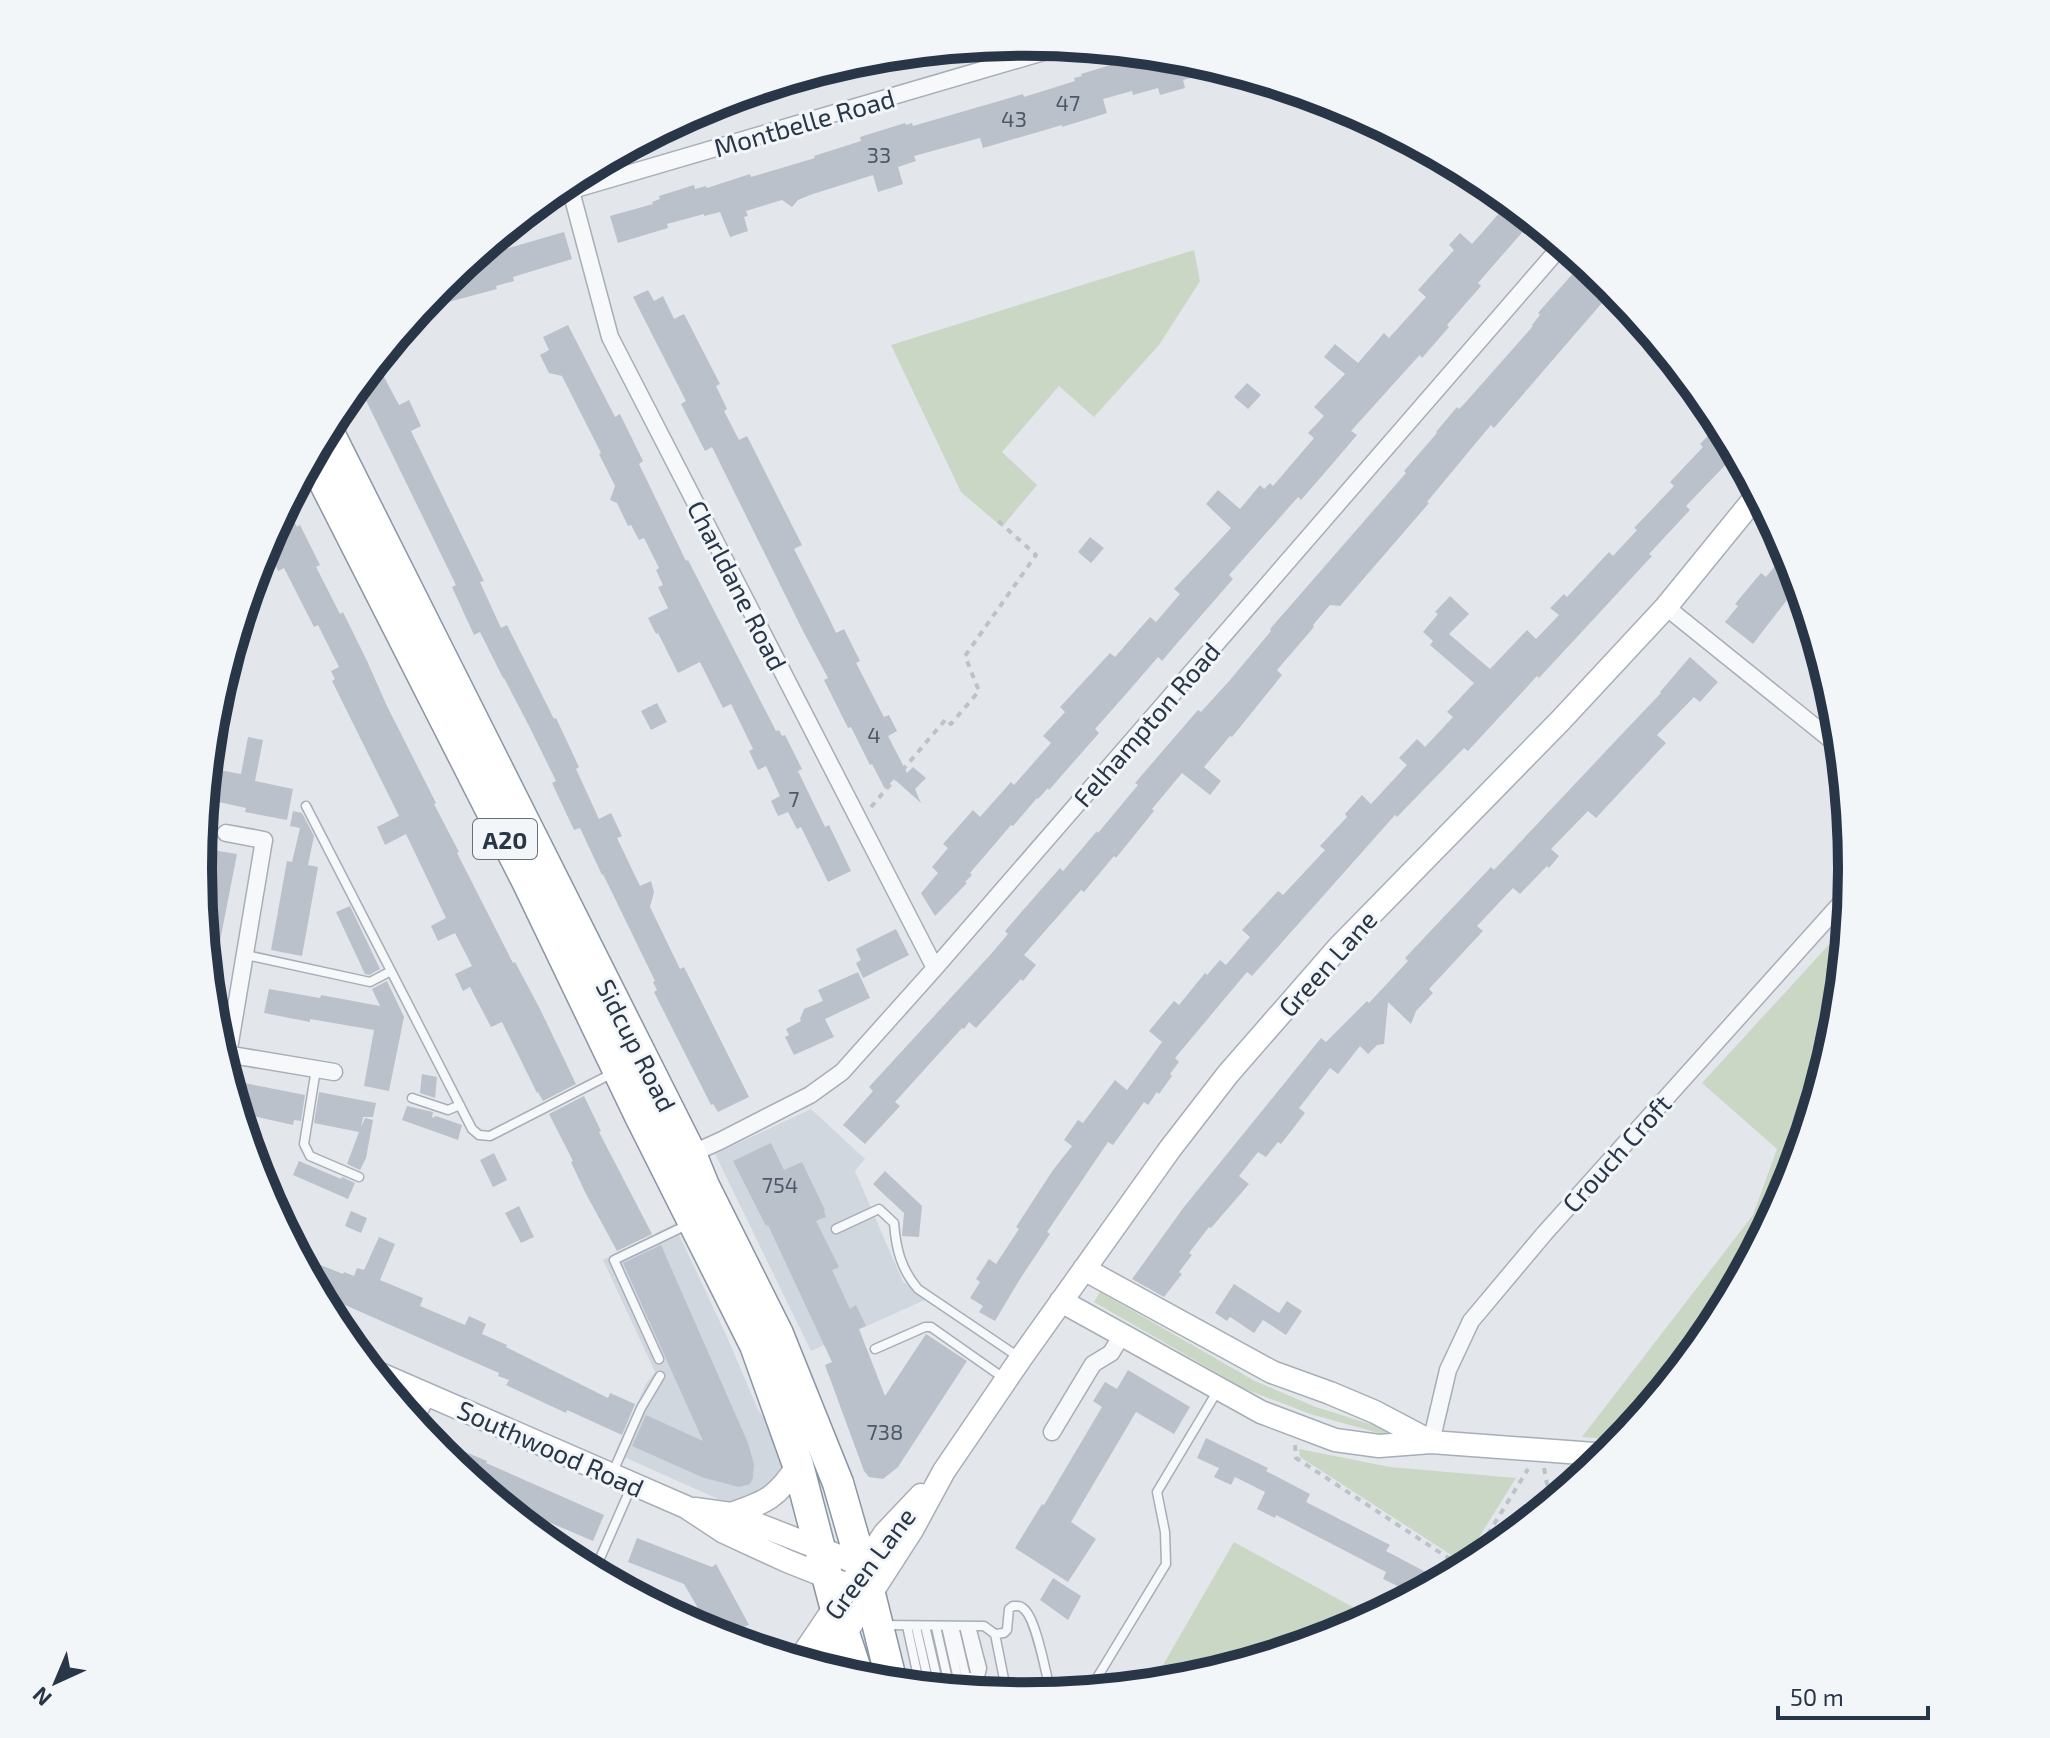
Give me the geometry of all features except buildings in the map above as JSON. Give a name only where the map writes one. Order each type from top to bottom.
[{"type":"highway","name":"Sidcup Road","points":[[333,442],[691,1154],[778,1334],[838,1483],[848,1585],[845,1634],[854,1663]]},
{"type":"highway","name":"Sidcup Road","points":[[317,469],[528,883],[755,1345],[798,1465],[819,1548],[848,1585],[906,1626],[895,1671]]},
{"type":"street","name":"Montbelle Road","points":[[581,188],[1029,56]]},
{"type":"street","name":"Charldane Road","points":[[572,194],[610,337],[935,968]]},
{"type":"street","name":"Felhampton Road","points":[[691,1154],[810,1095],[842,1072],[1555,253]]},
{"type":"street","name":"Green Lane","points":[[805,1651],[885,1533],[944,1471],[1061,1301],[1228,1074],[1338,948],[1561,720],[1666,607],[1751,503]]},
{"type":"street","points":[[1666,607],[1826,736]]},
{"type":"street","points":[[226,833],[264,840],[230,1035]]},
{"type":"street","name":"Crouch Croft","points":[[1431,1442],[1448,1370],[1471,1321],[1554,1222],[1837,908]]},
{"type":"street","points":[[235,1058],[334,1072]]},
{"type":"street","points":[[1084,1269],[1272,1372],[1375,1412],[1431,1442]]},
{"type":"street","points":[[1061,1301],[1261,1412],[1335,1440],[1379,1446],[1431,1442],[1590,1454]]},
{"type":"street","points":[[1052,1432],[1093,1364],[1111,1353],[1122,1335]]},
{"type":"street","name":"Southwood Road","points":[[392,1379],[686,1507],[724,1532],[848,1585]]},
{"type":"street","points":[[420,1411],[428,1394]]},
{"type":"street","points":[[731,1514],[774,1496],[798,1465]]},
{"type":"street","name":"Southwood Road","points":[[686,1507],[731,1514],[819,1548]]},
{"type":"street","name":"Green Lane","points":[[825,1656],[845,1634]]},
{"type":"lane","points":[[306,806],[472,1129],[479,1135],[490,1136],[619,1070]]},
{"type":"lane","points":[[246,955],[370,982],[391,971]]},
{"type":"lane","points":[[316,1069],[304,1144],[310,1156],[359,1177]]},
{"type":"lane","points":[[412,1098],[448,1110],[460,1105]]},
{"type":"lane","points":[[836,1229],[879,1209],[894,1223],[896,1247],[906,1274],[918,1289],[1021,1358]]},
{"type":"lane","points":[[659,1359],[614,1260],[693,1222]]},
{"type":"lane","points":[[875,1349],[931,1327],[1006,1380]]},
{"type":"lane","points":[[598,1560],[641,1408],[660,1376]]},
{"type":"lane","points":[[1097,1678],[1166,1564],[1165,1532],[1157,1492],[1219,1390]]},
{"type":"lane","points":[[906,1626],[984,1626],[995,1634],[1004,1633],[1009,1609],[1020,1606],[1027,1611],[1034,1625],[1048,1681]]},
{"type":"lane","points":[[906,1626],[941,1677]]},
{"type":"lane","points":[[906,1626],[941,1677]]},
{"type":"lane","points":[[945,1677],[954,1626]]},
{"type":"lane","points":[[945,1677],[954,1626]]},
{"type":"lane","points":[[954,1626],[982,1668],[981,1673],[956,1678]]},
{"type":"lane","points":[[995,1634],[1004,1681]]},
{"type":"path","points":[[859,821],[946,719],[951,724],[979,691],[965,656],[1036,555],[995,518]]},
{"type":"path","points":[[1292,1425],[1296,1458],[1452,1560]]},
{"type":"path","points":[[1485,1539],[1540,1450]]},
{"type":"path","points":[[1540,1450],[1547,1484],[1551,1488]]},
{"type":"shaded area","points":[[811,1109],[865,1159],[855,1171],[903,1282],[927,1299],[811,1351],[715,1154]]},
{"type":"shaded area","points":[[674,1224],[779,1450],[779,1479],[745,1502],[727,1503],[615,1453],[646,1384],[655,1372],[603,1260]]},
{"type":"green space","points":[[1194,250],[1200,281],[1159,345],[1094,417],[1059,386],[1002,452],[1037,485],[1002,527],[961,492],[891,345]]},
{"type":"green space","points":[[1834,939],[1822,1028],[1810,1079],[1795,1130],[1754,1229],[1701,1321],[1670,1364],[1605,1439],[1582,1437],[1753,1215],[1777,1149],[1702,1083]]},
{"type":"green space","points":[[1100,1292],[1255,1381],[1316,1407],[1389,1430],[1386,1435],[1310,1414],[1245,1389],[1094,1302]]},
{"type":"green space","points":[[1299,1449],[1390,1467],[1516,1478],[1473,1548],[1456,1558],[1300,1457]]},
{"type":"green space","points":[[1234,1542],[1358,1610],[1286,1639],[1160,1670]]}]
